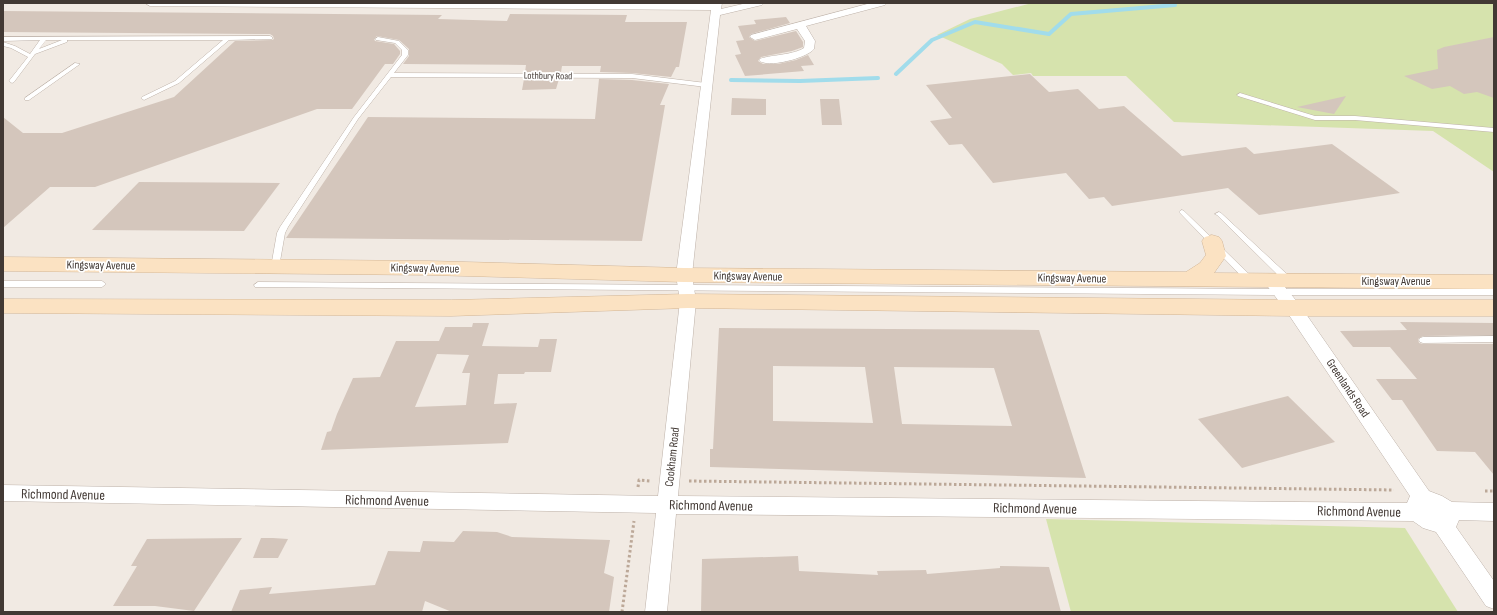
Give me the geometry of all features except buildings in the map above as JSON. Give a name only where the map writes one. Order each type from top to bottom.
[{"type":"main road","points":[[1191,279],[1207,268],[1216,256],[1212,241]]},
{"type":"main road","name":"Kingsway Avenue","points":[[3,264],[437,268],[686,288],[1276,288],[1494,282]]},
{"type":"main road","name":"Kingsway Avenue","points":[[3,306],[451,308],[686,288],[1191,279],[1494,308]]},
{"type":"street","points":[[150,3],[717,8],[759,3]]},
{"type":"street","points":[[755,38],[800,26],[867,5],[882,3]]},
{"type":"street","points":[[686,288],[706,85],[717,8]]},
{"type":"street","points":[[764,60],[791,57],[806,52],[809,49],[810,41],[800,26]]},
{"type":"street","name":"Cookham Road","points":[[656,612],[668,505],[686,288]]},
{"type":"street","name":"Greenlands Road","points":[[1276,288],[1420,500]]},
{"type":"street","name":"Richmond Avenue","points":[[3,493],[668,505],[1420,500]]},
{"type":"street","points":[[1420,500],[1433,501],[1445,517],[1494,599]]},
{"type":"street","points":[[1445,517],[1494,512]]},
{"type":"lane","points":[[3,43],[31,55],[75,38]]},
{"type":"lane","points":[[144,98],[177,82],[228,38]]},
{"type":"lane","points":[[3,39],[270,38]]},
{"type":"lane","points":[[3,43],[32,39]]},
{"type":"lane","points":[[12,81],[44,39]]},
{"type":"lane","points":[[275,267],[280,234],[284,227],[356,118],[405,55],[405,50],[397,42],[378,39]]},
{"type":"lane","points":[[27,99],[77,64]]},
{"type":"lane","name":"Lothbury Road","points":[[390,75],[632,76],[706,85]]},
{"type":"lane","points":[[1240,95],[1315,118],[1354,118],[1494,130]]},
{"type":"lane","points":[[1182,212],[1212,241],[1276,288],[1494,292]]},
{"type":"lane","points":[[1219,214],[1276,288]]},
{"type":"lane","points":[[3,284],[102,284]]},
{"type":"lane","points":[[258,285],[686,288]]},
{"type":"lane","points":[[1423,340],[1494,339]]},
{"type":"path","points":[[622,612],[639,480],[1420,500]]},
{"type":"path","points":[[1479,491],[1494,491]]},
{"type":"green space","points":[[1032,3],[1494,3],[1494,172],[1433,131],[1174,122],[1126,76],[1033,76],[1031,73],[1013,75],[1002,64],[937,35],[970,19]]},
{"type":"green space","points":[[1046,519],[1405,528],[1458,612],[1071,612]]},
{"type":"waterway","points":[[896,74],[932,40],[975,22],[1049,34],[1071,14],[1175,5]]},
{"type":"waterway","points":[[731,80],[800,81],[878,78]]}]
